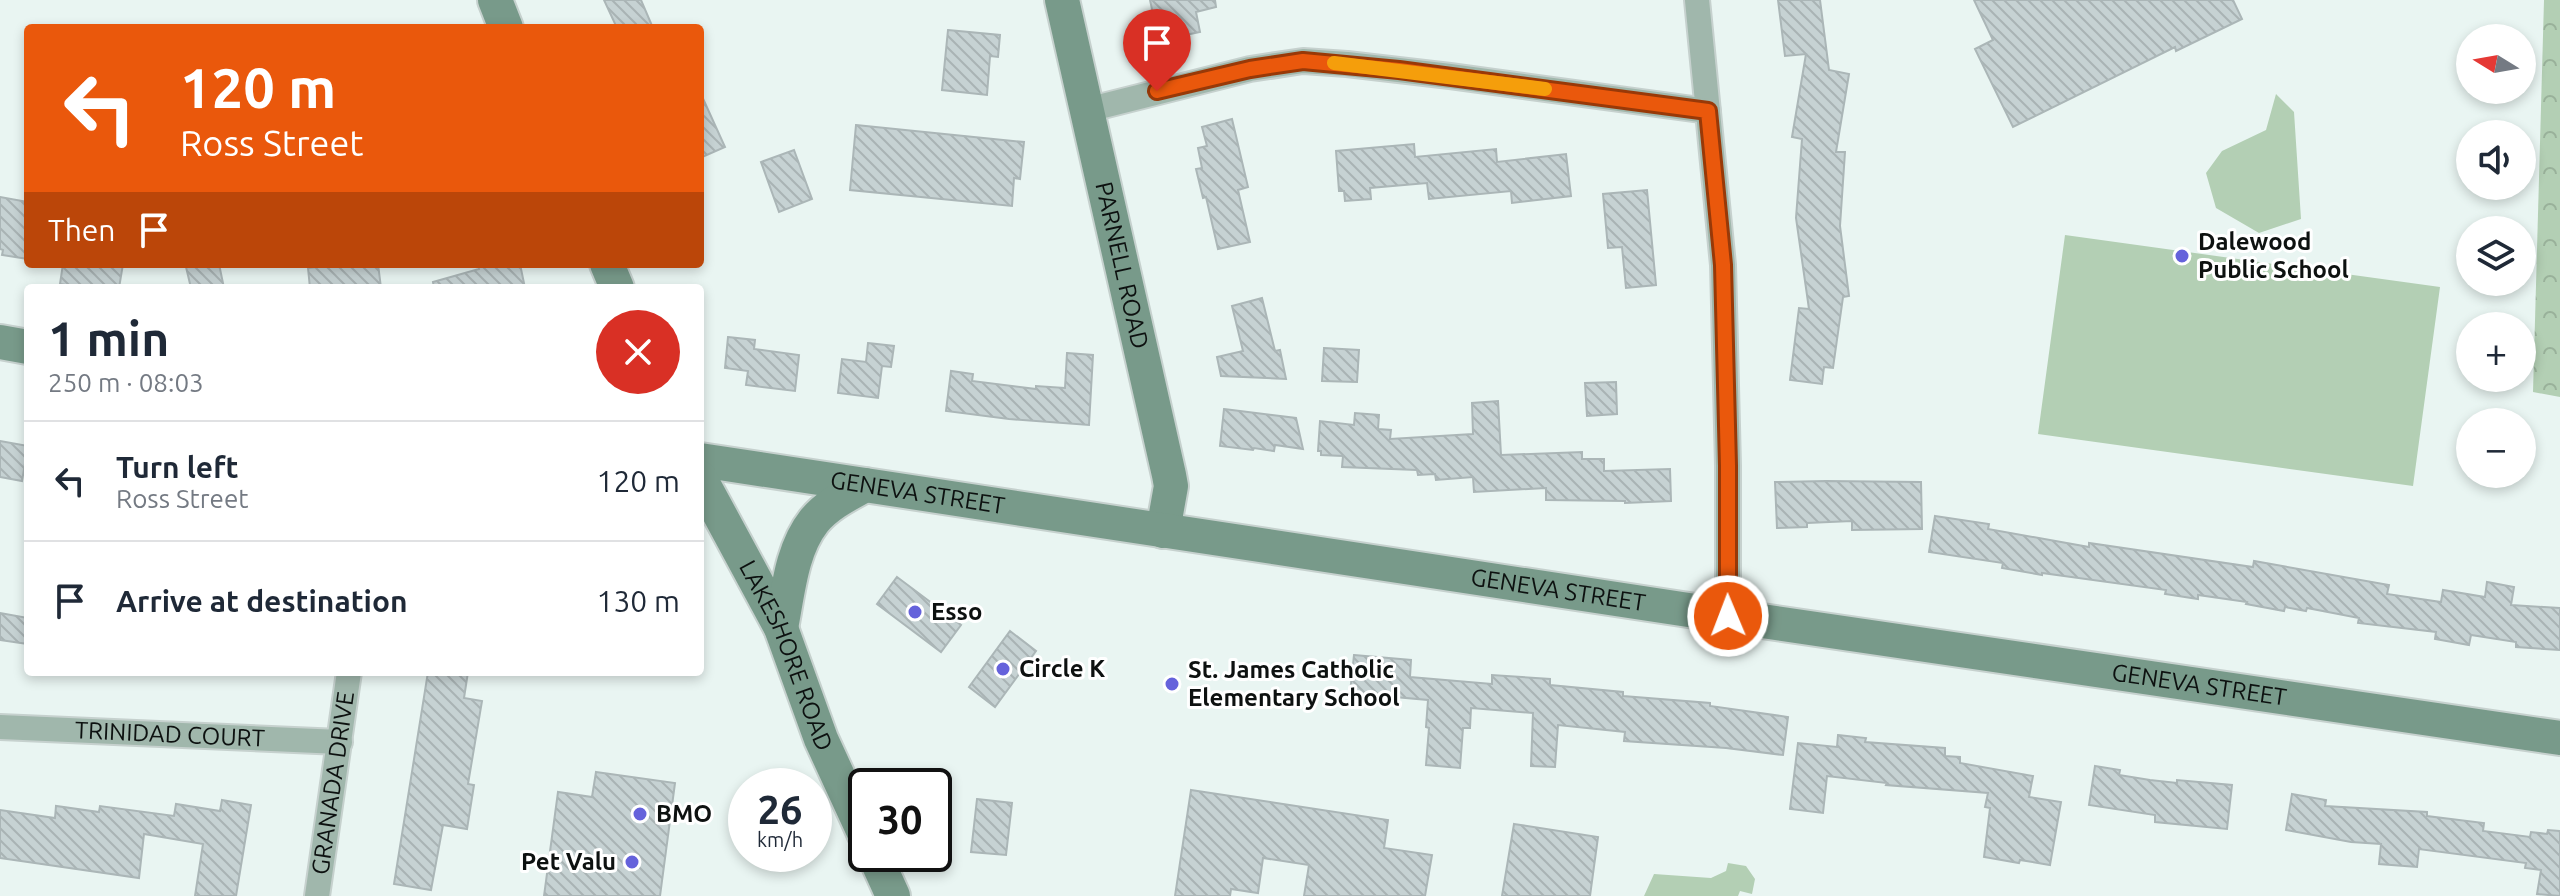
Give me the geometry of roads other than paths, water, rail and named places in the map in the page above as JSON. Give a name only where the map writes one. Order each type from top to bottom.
[{"type":"main road","points":[[495,0],[504,24]]},
{"type":"main road","name":"PARNELL ROAD","points":[[1062,0],[1169,475],[1171,486],[1163,531]]},
{"type":"main road","points":[[0,342],[24,346]]},
{"type":"main road","name":"GENEVA STREET","points":[[704,461],[2560,738]]},
{"type":"main road","name":"LAKESHORE ROAD","points":[[704,485],[781,628],[821,739],[848,798]]},
{"type":"main road","points":[[781,628],[799,547],[814,521],[838,500],[865,485]]},
{"type":"main road","points":[[882,872],[893,896]]},
{"type":"street","points":[[1697,0],[1723,265],[1728,616]]},
{"type":"street","points":[[1087,110],[1250,69],[1303,61],[1377,67],[1708,111]]},
{"type":"street","name":"GRANADA DRIVE","points":[[317,896],[348,676]]},
{"type":"street","name":"TRINIDAD COURT","points":[[0,727],[340,742]]},
{"type":"place","name":"Dalewood Public School","points":[[2182,256]]},
{"type":"place","name":"Esso","points":[[915,612]]},
{"type":"place","name":"Circle K","points":[[1003,669]]},
{"type":"place","name":"St. James Catholic Elementary School","points":[[1172,684]]},
{"type":"place","name":"BMO","points":[[640,814]]},
{"type":"place","name":"Pet Valu","points":[[632,862]]}]
